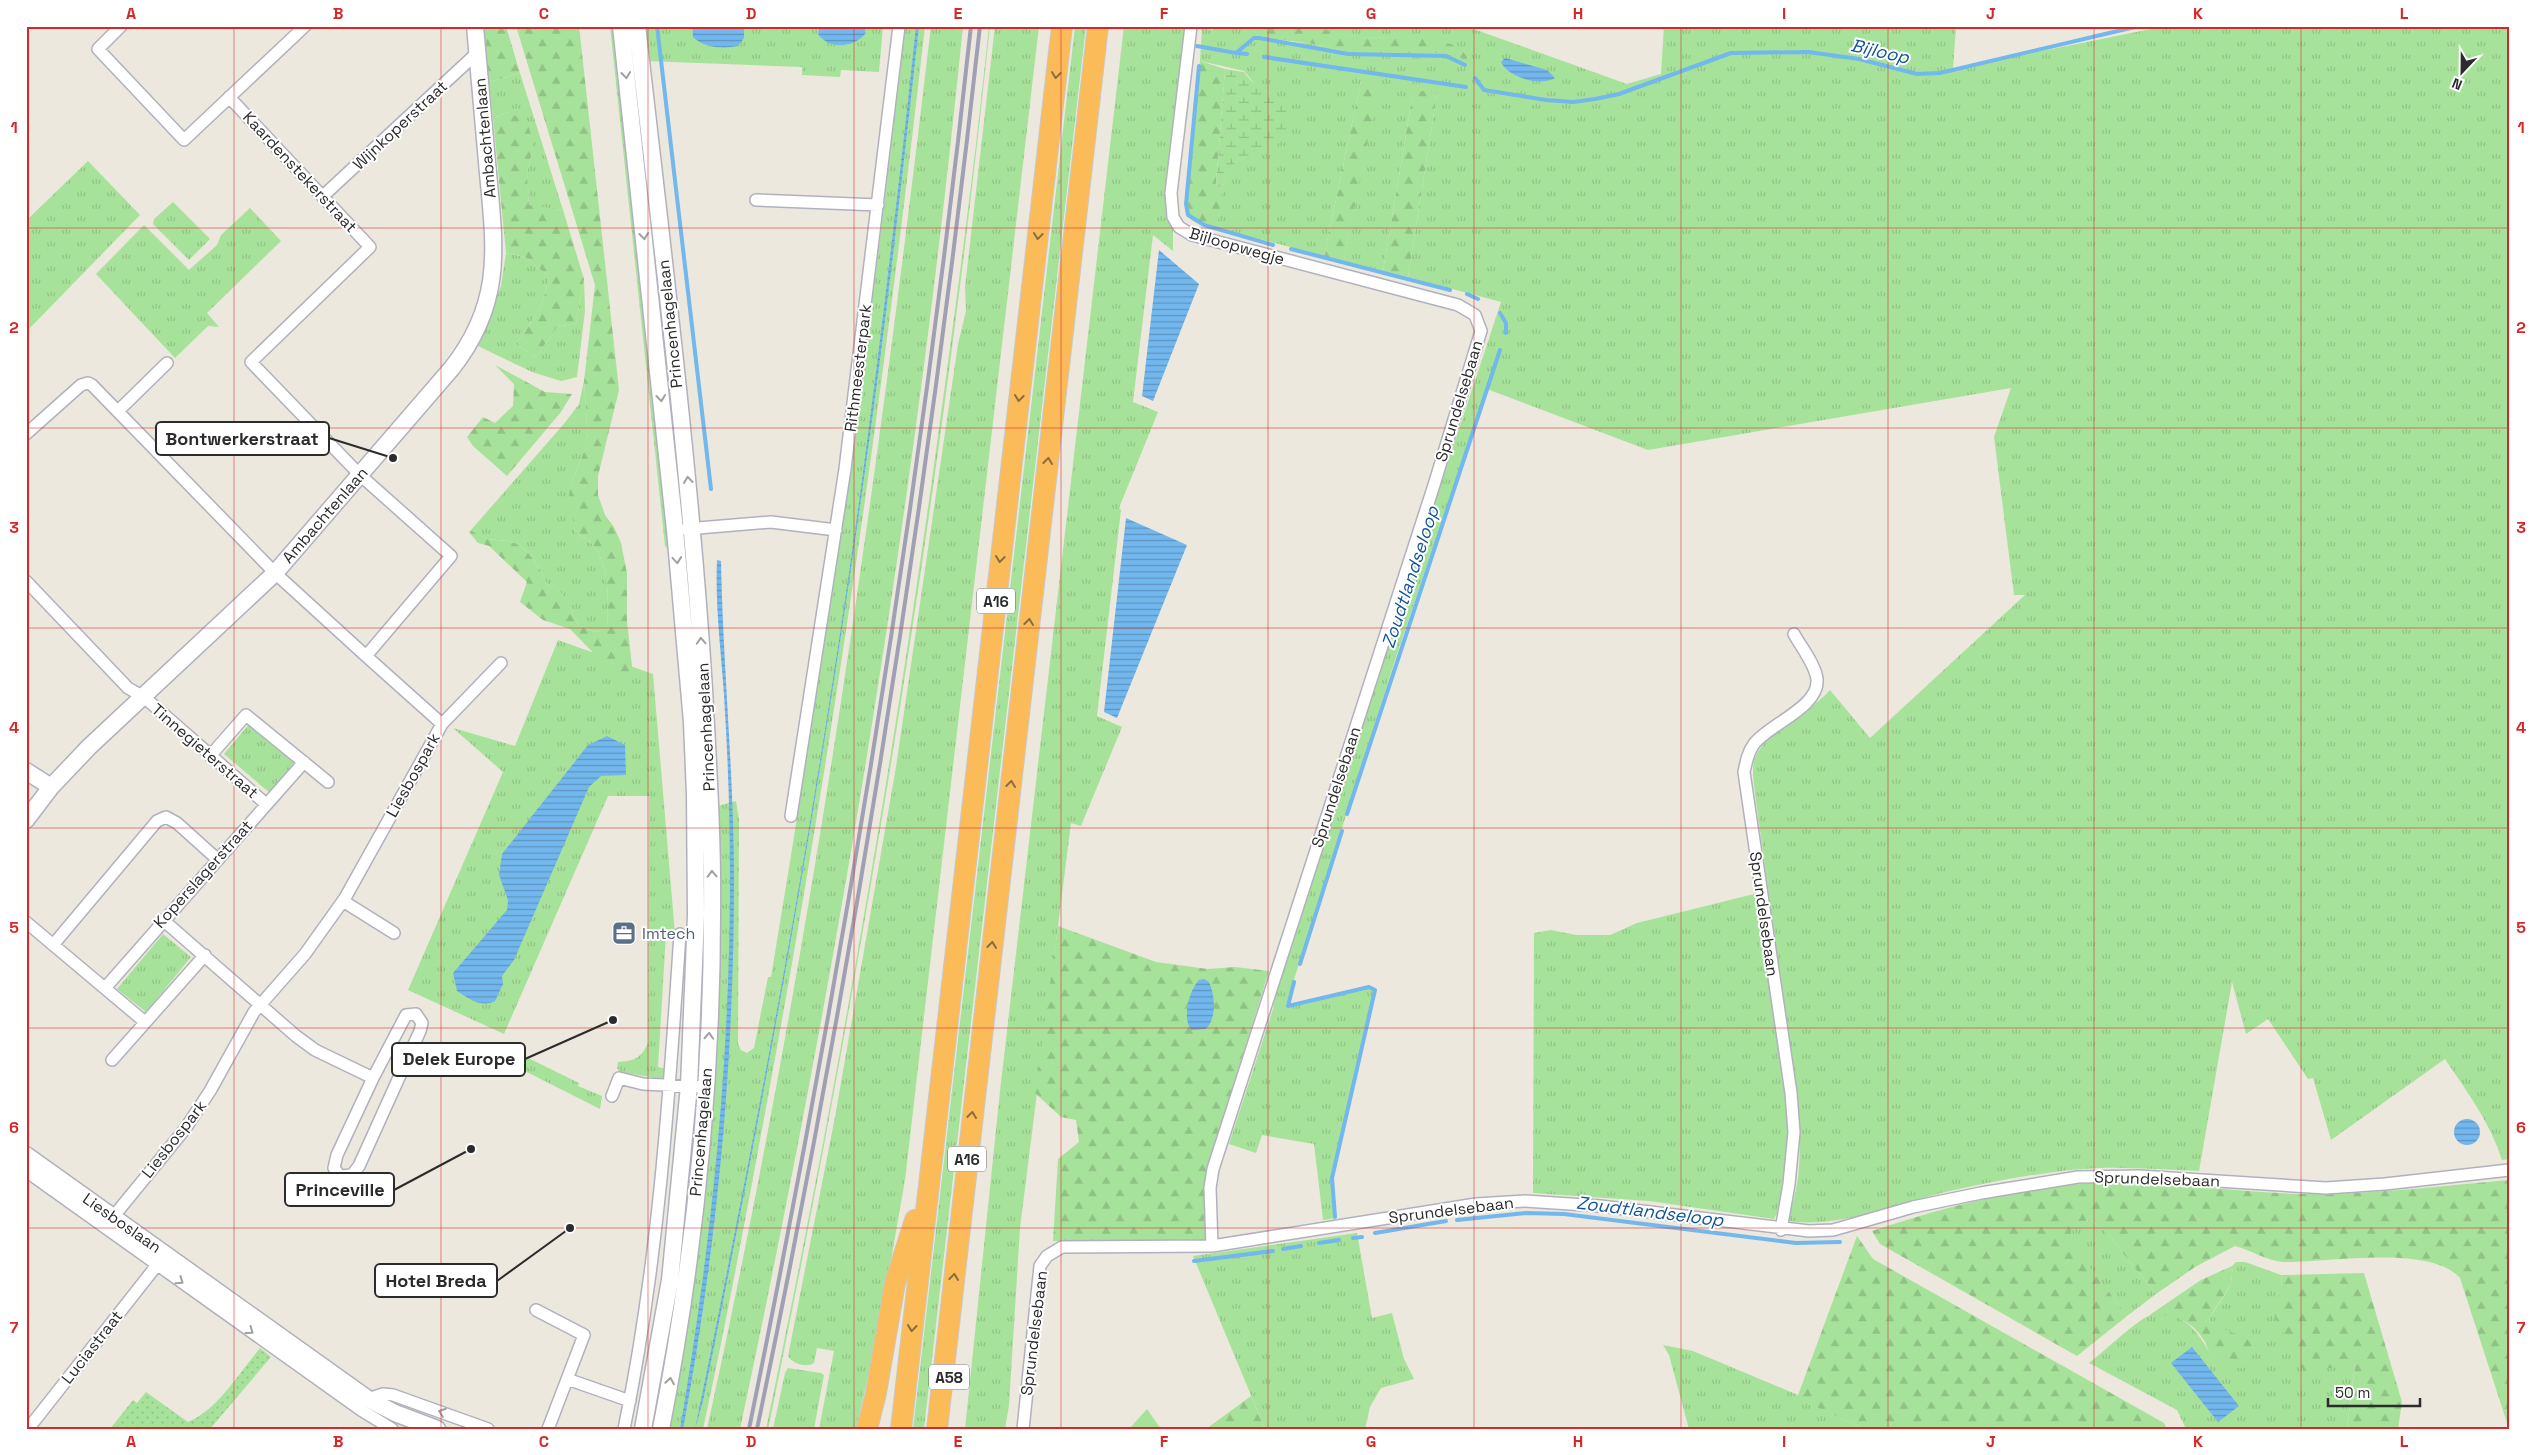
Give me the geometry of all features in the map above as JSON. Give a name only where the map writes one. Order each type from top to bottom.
[{"type":"highway","name":"A16","points":[[901,1429],[1062,26]]},
{"type":"highway","name":"A16","points":[[937,1429],[1098,26]]},
{"type":"highway","name":"A16","points":[[867,1429],[896,1283],[929,1176]]},
{"type":"highway","name":"A58","points":[[948,1325],[950,1429]]},
{"type":"main road","name":"Ambachtenlaan","points":[[26,820],[51,786],[90,747],[275,573],[462,355],[478,328],[486,305],[495,254],[475,26]]},
{"type":"main road","name":"Princenhagelaan","points":[[621,26],[675,530],[692,722],[696,794],[697,1086],[688,1259],[661,1429]]},
{"type":"main road","name":"Princenhagelaan","points":[[637,26],[693,528],[711,808],[712,935],[697,1086],[670,1280],[643,1429]]},
{"type":"main road","points":[[26,771],[51,786]]},
{"type":"main road","name":"Liesboslaan","points":[[26,1155],[113,1217],[214,1297],[275,1341],[395,1413],[437,1429]]},
{"type":"street","points":[[121,26],[98,49],[184,140],[305,26]]},
{"type":"street","name":"Rithmeesterpark","points":[[791,816],[836,530],[899,26]]},
{"type":"street","name":"Bijloopwegje","points":[[1190,26],[1171,192],[1172,212],[1179,227],[1192,234],[1236,248],[1458,305],[1475,315],[1481,331]]},
{"type":"street","name":"Wijnkoperstraat","points":[[323,196],[477,53]]},
{"type":"street","name":"Kaardenstekerstraat","points":[[229,97],[370,247],[251,362],[360,475]]},
{"type":"street","points":[[756,200],[878,205]]},
{"type":"street","name":"Sprundelsebaan","points":[[1212,1246],[1210,1188],[1213,1169],[1434,485],[1481,331]]},
{"type":"street","points":[[118,411],[167,363]]},
{"type":"street","points":[[26,434],[84,383],[92,385],[275,573],[442,724]]},
{"type":"street","points":[[360,475],[451,556],[366,656]]},
{"type":"street","points":[[675,530],[771,522],[836,530]]},
{"type":"street","name":"Tinnegieterstraat","points":[[26,581],[128,688],[144,697],[266,804]]},
{"type":"street","name":"Sprundelsebaan","points":[[1781,1230],[1789,1184],[1794,1132],[1744,772],[1748,755],[1760,737],[1804,706],[1816,686],[1814,672],[1794,634]]},
{"type":"street","name":"Liesbospark","points":[[113,1217],[185,1129],[210,1091],[254,1012],[305,954],[343,901],[442,724],[501,663]]},
{"type":"street","points":[[210,756],[246,715],[328,782]]},
{"type":"street","name":"Koperslagerstraat","points":[[105,988],[304,762]]},
{"type":"street","points":[[53,945],[158,821],[166,817],[177,823],[217,860]]},
{"type":"street","points":[[343,901],[394,933]]},
{"type":"street","points":[[163,920],[315,1050],[373,1078]]},
{"type":"street","points":[[26,922],[145,1022]]},
{"type":"street","points":[[624,1429],[648,1298],[670,1086],[680,934]]},
{"type":"street","points":[[112,1060],[205,955]]},
{"type":"street","points":[[416,1014],[422,1023],[420,1031],[359,1166],[352,1175],[340,1176],[334,1168],[337,1155],[373,1078],[400,1023],[406,1015],[416,1014]]},
{"type":"street","name":"Princenhagelaan","points":[[612,1096],[619,1078],[643,1084],[697,1086]]},
{"type":"street","name":"Sprundelsebaan","points":[[1023,1429],[1040,1266],[1047,1256],[1062,1247],[1212,1246],[1476,1204],[1525,1201],[1600,1206],[1781,1230],[1833,1230],[1864,1223],[1913,1207],[2047,1180],[2078,1177],[2139,1176],[2326,1188],[2385,1184],[2509,1170]]},
{"type":"street","name":"Liesboslaan","points":[[26,1172],[157,1265],[214,1297]]},
{"type":"street","name":"Luciastraat","points":[[28,1429],[157,1265]]},
{"type":"street","points":[[536,1310],[584,1335],[548,1429]]},
{"type":"street","name":"Liesboslaan","points":[[275,1341],[372,1417],[392,1429]]},
{"type":"street","points":[[568,1378],[630,1401]]},
{"type":"street","points":[[368,1398],[386,1394],[393,1395],[488,1429]]},
{"type":"green space","points":[[484,26],[506,26],[520,73],[489,82]]},
{"type":"green space","points":[[516,26],[579,26],[619,390],[598,476],[598,495],[605,515],[614,527],[621,543],[627,573],[627,621],[632,666],[628,675],[607,667],[570,629],[543,620],[520,602],[527,582],[489,546],[478,543],[469,532],[471,530],[485,538],[508,541],[522,547],[537,564],[547,584],[564,596],[579,626],[597,632],[607,625],[608,597],[606,576],[594,546],[575,532],[569,498],[570,486],[588,442],[584,381],[595,285]]},
{"type":"green space","points":[[610,26],[617,26],[669,550],[665,546]]},
{"type":"green space","points":[[641,26],[692,26],[693,37],[744,38],[744,26],[819,26],[818,34],[866,33],[864,26],[883,26],[879,72],[841,70],[840,77],[802,75],[802,67],[645,61]]},
{"type":"green space","points":[[905,26],[925,26],[910,159],[857,557],[794,954],[738,1258],[703,1429],[665,1429],[692,1259],[714,807],[736,801],[739,820],[738,1044],[741,1050],[747,1053],[754,1048],[768,977],[771,977],[809,740],[845,503],[877,265]]},
{"type":"green space","points":[[931,26],[963,26],[944,203],[922,379],[898,555],[871,730],[842,906],[810,1081],[740,1429],[707,1429],[744,1255],[777,1081],[837,730],[887,378]]},
{"type":"green space","points":[[989,26],[970,202],[948,378],[897,728],[837,1077],[769,1425],[768,1429],[766,1429],[837,1069],[879,828],[934,465],[977,136]]},
{"type":"green space","points":[[995,26],[1039,26],[905,1180],[879,1329],[856,1429],[819,1429],[834,1351],[817,1348],[814,1363],[807,1365],[796,1363],[788,1356],[835,1117],[896,767],[958,344],[966,311],[965,287]]},
{"type":"green space","points":[[1075,26],[1086,26],[924,1429],[913,1429]]},
{"type":"green space","points":[[1124,26],[1185,26],[1166,206],[1173,227],[1173,251],[1153,235],[1133,402],[1158,412],[1119,508],[1121,510],[1097,716],[1122,727],[1081,826],[1071,823],[1020,1228],[1009,1405],[1005,1429],[965,1429],[1000,1091]]},
{"type":"green space","points":[[1220,26],[1255,26],[1254,31],[1259,35],[1273,40],[1312,44],[1366,54],[1464,52],[1399,38],[1356,37],[1300,26],[1465,26],[1627,84],[1661,74],[1664,26],[1956,26],[1953,69],[2166,26],[2509,26],[2509,1159],[2502,1160],[2491,1133],[2470,1095],[2445,1059],[2331,1140],[2313,1078],[2308,1079],[2268,1019],[2246,1034],[2232,982],[2199,1171],[2112,1168],[2045,1173],[1954,1190],[1850,1218],[1808,1222],[1787,1221],[1798,1180],[1800,1155],[1799,1113],[1755,794],[1753,767],[1755,758],[1768,740],[1830,690],[1870,738],[2025,595],[2014,595],[1994,437],[2011,388],[1648,450],[1487,389],[1396,657],[1286,1005],[1365,987],[1372,988],[1374,991],[1331,1181],[1336,1218],[1323,1220],[1314,1144],[1262,1135],[1256,1153],[1229,1144],[1273,1009],[1277,985],[1291,937],[1501,302],[1408,277],[1436,100],[1434,92],[1412,98],[1383,271],[1344,261],[1377,85],[1361,81],[1324,256],[1217,228],[1224,182],[1232,166],[1245,157],[1275,145],[1286,136],[1270,93],[1258,88],[1244,71],[1200,61],[1202,28],[1212,30]]},
{"type":"green space","points":[[1255,26],[1310,27],[1356,37],[1432,38],[1460,47],[1467,57],[1467,62],[1454,53],[1352,53],[1313,44],[1267,38],[1257,35],[1254,31]]},
{"type":"green space","points":[[1200,61],[1225,69],[1216,184],[1222,190],[1217,228],[1193,221],[1186,214],[1188,172]]},
{"type":"green space","points":[[1225,69],[1244,72],[1257,85],[1282,103],[1289,120],[1289,129],[1286,137],[1272,147],[1239,160],[1228,174],[1222,190],[1216,184]]},
{"type":"green space","points":[[520,73],[563,210],[529,206],[527,171],[532,153],[508,112],[493,118],[489,82]]},
{"type":"green space","points":[[1364,77],[1372,79],[1377,85],[1377,93],[1344,261],[1324,256],[1361,81]]},
{"type":"green space","points":[[1415,92],[1434,92],[1436,100],[1408,277],[1383,271],[1412,98]]},
{"type":"green space","points":[[508,112],[527,122],[532,138],[532,153],[527,171],[529,205],[563,210],[584,279],[576,323],[557,327],[536,357],[516,344],[542,303],[547,285],[547,275],[525,257],[506,253],[493,118]]},
{"type":"green space","points":[[88,161],[140,215],[26,332],[26,218],[30,217]]},
{"type":"green space","points":[[173,202],[210,239],[189,260],[153,224],[154,219]]},
{"type":"green space","points":[[250,208],[281,241],[207,313],[219,327],[208,326],[175,358],[96,274],[144,225],[189,270],[217,245],[221,235]]},
{"type":"green space","points":[[506,253],[525,257],[547,275],[545,294],[538,312],[516,344],[536,357],[557,327],[576,323],[584,279],[585,311],[577,377],[561,381],[532,372],[478,346],[501,286]]},
{"type":"green space","points":[[495,365],[545,392],[572,394],[561,412],[507,476],[473,446],[467,437],[483,417],[495,423],[513,406],[514,384]]},
{"type":"green space","points":[[584,381],[588,442],[570,486],[575,532],[594,546],[606,576],[608,596],[607,625],[597,632],[579,626],[564,596],[547,584],[537,564],[522,547],[508,541],[485,538],[471,530],[563,425],[579,404]]},
{"type":"green space","points":[[558,640],[653,674],[675,934],[666,934],[658,1067],[666,1069],[665,1078],[662,1079],[620,1072],[617,1068],[618,1062],[637,1058],[648,1043],[649,796],[608,796],[504,1034],[408,990],[503,772],[453,728],[515,746]]},
{"type":"green space","points":[[250,723],[296,763],[270,793],[224,754]]},
{"type":"green space","points":[[1758,893],[1789,1115],[1790,1155],[1787,1182],[1780,1207],[1774,1219],[1649,1201],[1533,1193],[1534,933],[1551,930],[1576,935],[1610,935],[1637,923]]},
{"type":"green space","points":[[1058,926],[1156,962],[1208,969],[1235,967],[1269,971],[1207,1170],[1207,1241],[1053,1241],[1058,1159],[1079,1142],[1076,1120],[1061,1117],[1035,1093]]},
{"type":"green space","points":[[163,934],[191,957],[146,1012],[117,989]]},
{"type":"green space","points":[[496,1042],[579,1083],[578,1086],[602,1096],[600,1109],[491,1054]]},
{"type":"green space","points":[[2509,1180],[2509,1429],[2460,1278],[2445,1268],[2425,1261],[2402,1258],[2376,1258],[2283,1262],[2271,1260],[2235,1246],[2195,1267],[2156,1294],[2106,1232],[2090,1220],[2079,1222],[2071,1232],[2073,1245],[2127,1316],[2077,1356],[1880,1244],[1872,1231],[1987,1198],[2076,1184],[2129,1183],[2277,1193],[2327,1194],[2405,1190]]},
{"type":"green space","points":[[2090,1220],[2106,1232],[2156,1294],[2127,1316],[2072,1245],[2071,1232],[2079,1222]]},
{"type":"green space","points":[[1357,1233],[1372,1318],[1392,1313],[1404,1359],[1414,1379],[1381,1388],[1370,1407],[1365,1429],[1265,1429],[1193,1256]]},
{"type":"green space","points":[[1857,1236],[1873,1259],[2164,1423],[2167,1429],[1864,1429],[1797,1398]]},
{"type":"green space","points":[[2236,1262],[2245,1262],[2281,1275],[2282,1289],[2332,1366],[2355,1364],[2347,1429],[2186,1429],[2177,1410],[2089,1363],[2143,1319],[2160,1314],[2179,1318],[2188,1324],[2202,1340],[2212,1358],[2234,1333],[2218,1329],[2209,1321],[2231,1283],[2232,1266]]},
{"type":"green space","points":[[2232,1266],[2232,1275],[2228,1289],[2212,1313],[2209,1321],[2220,1328],[2249,1340],[2254,1345],[2252,1359],[2244,1368],[2232,1367],[2214,1360],[2200,1334],[2181,1319],[2165,1315],[2148,1316],[2201,1280]]},
{"type":"green space","points":[[2364,1273],[2402,1402],[2398,1429],[2347,1429],[2355,1365],[2304,1371],[2276,1320],[2272,1307],[2282,1289],[2281,1275]]},
{"type":"green space","points":[[1663,1345],[1693,1351],[1798,1395],[1798,1398],[1864,1429],[1689,1429],[1669,1355]]},
{"type":"green space","points":[[260,1348],[271,1357],[210,1429],[110,1429],[133,1400],[137,1403],[146,1392],[188,1422],[199,1416],[218,1399]]},
{"type":"green space","points":[[788,1368],[824,1375],[814,1429],[773,1429],[785,1373]]},
{"type":"green space","points":[[1251,1396],[1265,1429],[1206,1429]]},
{"type":"green space","points":[[1147,1409],[1161,1429],[1129,1429]]},
{"type":"water","points":[[692,26],[744,26],[744,38],[738,46],[721,47],[708,45],[693,37]]},
{"type":"water","points":[[819,26],[864,26],[866,33],[855,42],[835,45],[828,43],[818,34]]},
{"type":"water","points":[[916,26],[919,26],[879,370],[829,715],[770,1059],[703,1401],[695,1429],[765,1075],[827,718],[862,480],[884,310]]},
{"type":"water","points":[[1505,58],[1547,70],[1555,78],[1549,81],[1533,81],[1517,76],[1504,67],[1501,62]]},
{"type":"water","points":[[1159,250],[1199,284],[1153,401],[1142,396]]},
{"type":"water","points":[[1126,518],[1187,545],[1117,718],[1104,712]]},
{"type":"water","points":[[717,560],[721,561],[734,840],[731,1018],[727,1087],[714,1224],[695,1361],[683,1429],[680,1429],[701,1292],[717,1155],[727,1017],[730,879],[729,810]]},
{"type":"water","points":[[607,736],[625,745],[626,775],[601,776],[589,787],[514,960],[502,976],[503,984],[495,1001],[485,1004],[471,1000],[457,991],[453,973],[507,910],[508,900],[499,875],[502,854],[588,745]]},
{"type":"water","points":[[1204,979],[1209,982],[1213,993],[1212,1019],[1206,1029],[1191,1030],[1187,1018],[1188,1004],[1195,985],[1199,980]]},
{"type":"water","points":[[2467,1119],[2476,1123],[2480,1132],[2476,1141],[2467,1145],[2458,1141],[2454,1132],[2458,1123]]},
{"type":"water","points":[[2192,1347],[2239,1406],[2218,1422],[2171,1363]]},
{"type":"waterway","points":[[657,26],[711,489]]},
{"type":"waterway","name":"Bijloop","points":[[1475,78],[1484,90],[1546,100],[1573,102],[1619,94],[1731,53],[1808,52],[1859,59],[1917,74],[1940,73],[2139,26]]},
{"type":"waterway","name":"Bijloop","points":[[1197,46],[1236,53],[1254,38],[1259,38],[1348,54],[1446,56],[1465,65]]},
{"type":"waterway","points":[[1237,53],[1247,54]]},
{"type":"waterway","points":[[1264,57],[1466,87]]},
{"type":"waterway","name":"Zoudtlandseloop","points":[[1199,66],[1186,204],[1188,215],[1204,225],[1273,245]]},
{"type":"waterway","name":"Zoudtlandseloop","points":[[1291,249],[1450,290]]},
{"type":"waterway","name":"Zoudtlandseloop","points":[[1467,294],[1478,299]]},
{"type":"waterway","name":"Zoudtlandseloop","points":[[1500,313],[1506,323],[1506,333]]},
{"type":"waterway","name":"Zoudtlandseloop","points":[[1347,814],[1500,350]]},
{"type":"waterway","name":"Zoudtlandseloop","points":[[1300,964],[1342,831]]},
{"type":"waterway","name":"Zoudtlandseloop","points":[[1294,982],[1288,1006],[1369,987],[1375,990],[1332,1178],[1335,1217]]},
{"type":"waterway","name":"Zoudtlandseloop","points":[[1457,1220],[1526,1213],[1564,1214],[1796,1243],[1840,1242]]},
{"type":"waterway","name":"Zoudtlandseloop","points":[[1375,1233],[1446,1221]]},
{"type":"waterway","name":"Zoudtlandseloop","points":[[1353,1238],[1362,1237]]},
{"type":"waterway","points":[[1319,1243],[1339,1240]]},
{"type":"waterway","points":[[1283,1249],[1301,1246]]},
{"type":"waterway","points":[[1194,1261],[1273,1251]]},
{"type":"railway","points":[[749,1429],[817,1080],[876,730],[928,379],[971,26]]},
{"type":"railway","points":[[757,1429],[825,1080],[885,730],[937,379],[980,26]]},
{"type":"place","name":"Bontwerkerstraat","points":[[393,458]]},
{"type":"place","name":"Imtech","points":[[624,933]]},
{"type":"place","name":"Delek Europe","points":[[613,1020]]},
{"type":"place","name":"Princeville","points":[[471,1149]]},
{"type":"place","name":"Hotel Breda","points":[[570,1228]]}]
